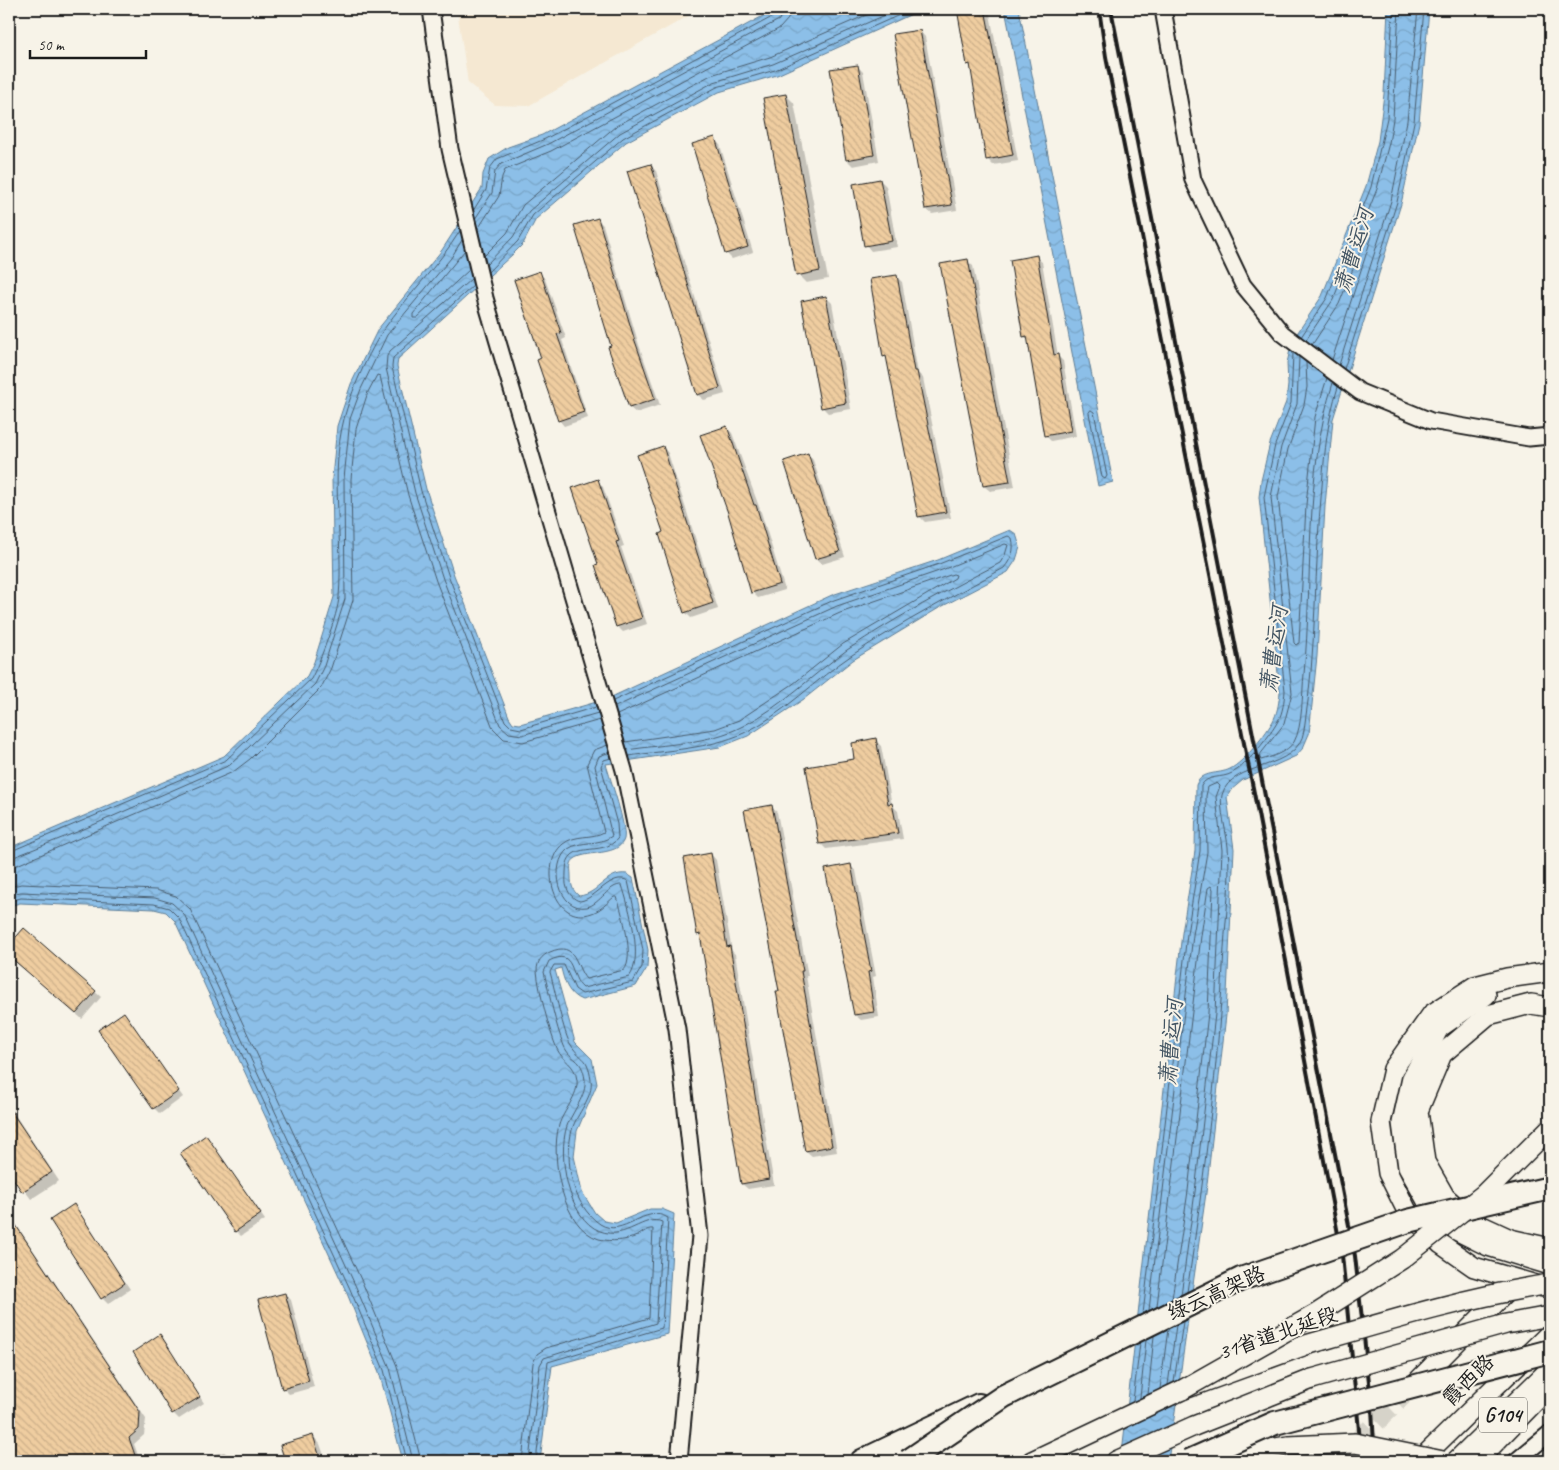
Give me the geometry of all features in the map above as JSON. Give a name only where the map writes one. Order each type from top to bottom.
[{"type":"highway","name":"绿云高架路","points":[[908,1461],[1004,1396],[1241,1279],[1408,1221],[1550,1188]]},
{"type":"highway","points":[[862,1461],[1241,1279]]},
{"type":"highway","points":[[1189,1461],[1275,1423],[1550,1350]]},
{"type":"main road","points":[[1550,972],[1507,978],[1475,986],[1432,1014],[1393,1069],[1381,1122],[1388,1173],[1407,1211],[1441,1244],[1474,1267],[1550,1289]]},
{"type":"main road","points":[[1550,982],[1511,985],[1480,997],[1439,1028],[1412,1078],[1402,1123],[1408,1167],[1426,1199],[1456,1230],[1488,1246],[1550,1265]]},
{"type":"main road","points":[[1550,1007],[1531,1004],[1488,1015],[1442,1054],[1418,1111],[1425,1162],[1445,1197],[1473,1222],[1510,1240],[1550,1248]]},
{"type":"main road","points":[[1182,1390],[1316,1314],[1402,1259],[1484,1194],[1550,1128]]},
{"type":"main road","points":[[1403,1396],[1518,1280]]},
{"type":"main road","name":"31省道北延段","points":[[1032,1461],[1182,1390],[1332,1338],[1426,1310],[1513,1290],[1550,1284]]},
{"type":"main road","points":[[1116,1461],[1194,1426],[1312,1379],[1506,1324],[1550,1316]]},
{"type":"main road","name":"霞西路","points":[[1419,1461],[1550,1333]]},
{"type":"main road","name":"G104","points":[[1456,1461],[1550,1369]]},
{"type":"main road","points":[[1478,1461],[1550,1386]]},
{"type":"main road","points":[[1207,1461],[1218,1457],[1288,1446],[1355,1443],[1443,1461]]},
{"type":"street","points":[[431,9],[450,150],[485,298],[624,770],[677,1029],[700,1236],[678,1461]]},
{"type":"street","points":[[1163,9],[1193,180],[1243,285],[1282,333],[1360,392],[1431,421],[1529,438],[1550,436]]},
{"type":"street","points":[[1516,1461],[1550,1433]]},
{"type":"shaded area","points":[[457,9],[701,9],[528,106],[495,105],[468,83]]},
{"type":"water","points":[[776,9],[923,9],[777,75],[719,92],[626,142],[536,219],[523,244],[398,359],[397,366],[426,489],[454,575],[509,717],[513,723],[520,724],[607,699],[832,595],[938,560],[1010,530],[1016,534],[1020,547],[1016,560],[1008,572],[939,608],[853,660],[804,699],[748,736],[720,747],[606,764],[621,814],[624,839],[614,849],[574,859],[571,865],[572,885],[579,896],[592,891],[613,876],[627,874],[633,878],[648,950],[647,968],[636,986],[582,1000],[570,991],[565,983],[561,968],[555,970],[575,1042],[592,1059],[597,1084],[577,1131],[574,1156],[582,1192],[595,1213],[604,1221],[616,1223],[650,1209],[662,1209],[674,1214],[667,1334],[552,1366],[540,1461],[403,1461],[379,1372],[346,1291],[175,921],[166,912],[154,909],[20,903],[9,906],[9,848],[224,756],[307,676],[314,662],[334,597],[332,478],[337,426],[351,384],[378,329],[442,250],[482,188],[483,174],[489,159],[508,147],[542,135]]},
{"type":"water","points":[[1005,9],[1019,9],[1113,482],[1098,486]]},
{"type":"water","name":"萧曹运河","points":[[1388,9],[1429,9],[1419,123],[1401,204],[1333,419],[1325,506],[1317,656],[1309,734],[1303,748],[1296,756],[1243,780],[1231,790],[1227,797],[1234,849],[1226,1015],[1206,1193],[1168,1461],[1121,1461],[1182,933],[1195,851],[1196,785],[1202,777],[1230,769],[1242,760],[1266,732],[1274,719],[1277,709],[1280,692],[1259,497],[1261,481],[1270,443],[1286,402],[1288,385],[1287,363],[1292,341],[1322,296],[1366,186],[1378,141],[1384,94]]},
{"type":"building","points":[[957,9],[985,9],[1013,155],[986,160],[970,64],[967,65]]},
{"type":"building","points":[[920,30],[952,205],[925,209],[893,34]]},
{"type":"building","points":[[858,65],[874,155],[846,160],[830,69]]},
{"type":"building","points":[[786,94],[820,271],[796,276],[763,98]]},
{"type":"building","points":[[715,137],[748,247],[725,254],[692,144]]},
{"type":"building","points":[[651,164],[720,388],[697,395],[627,171]]},
{"type":"building","points":[[880,179],[892,241],[864,246],[853,184]]},
{"type":"building","points":[[598,218],[634,338],[655,399],[629,408],[608,347],[611,346],[574,225]]},
{"type":"building","points":[[1037,255],[1054,355],[1058,354],[1071,431],[1044,436],[1027,336],[1023,337],[1010,260]]},
{"type":"building","points":[[968,259],[1010,482],[983,486],[940,264]]},
{"type":"building","points":[[540,271],[561,333],[557,334],[584,412],[558,421],[537,360],[541,358],[514,280]]},
{"type":"building","points":[[897,275],[914,371],[917,371],[946,512],[918,517],[886,356],[883,357],[870,279]]},
{"type":"building","points":[[826,296],[846,403],[821,408],[801,301]]},
{"type":"building","points":[[727,426],[754,505],[756,505],[780,584],[751,593],[728,513],[700,435]]},
{"type":"building","points":[[663,446],[713,603],[684,613],[659,534],[663,532],[637,455]]},
{"type":"building","points":[[808,453],[840,552],[815,559],[784,461]]},
{"type":"building","points":[[598,479],[619,541],[616,542],[642,618],[616,627],[595,565],[598,564],[572,488]]},
{"type":"building","points":[[876,738],[888,804],[892,803],[898,833],[819,844],[806,767],[854,759],[852,743]]},
{"type":"building","points":[[772,805],[803,971],[801,971],[832,1146],[805,1151],[776,991],[779,991],[744,810]]},
{"type":"building","points":[[711,853],[727,947],[730,946],[769,1179],[741,1184],[700,934],[697,935],[684,858]]},
{"type":"building","points":[[851,864],[871,971],[868,972],[874,1012],[854,1015],[825,869]]},
{"type":"building","points":[[24,928],[96,991],[76,1014],[9,956],[9,945]]},
{"type":"building","points":[[124,1012],[179,1091],[153,1109],[98,1030]]},
{"type":"building","points":[[9,1108],[52,1172],[22,1192],[9,1172]]},
{"type":"building","points":[[206,1135],[261,1214],[235,1232],[180,1153]]},
{"type":"building","points":[[74,1204],[125,1283],[101,1299],[50,1220]]},
{"type":"building","points":[[9,1215],[140,1412],[139,1429],[129,1438],[137,1461],[9,1461]]},
{"type":"building","points":[[285,1293],[309,1381],[282,1389],[258,1300]]},
{"type":"building","points":[[160,1334],[200,1397],[172,1414],[133,1352]]},
{"type":"building","points":[[313,1435],[321,1461],[285,1461],[280,1445]]},
{"type":"tunnel","points":[[1337,1461],[1403,1396]]},
{"type":"railway","points":[[1099,9],[1106,57],[1254,793],[1342,1255],[1362,1461]]},
{"type":"railway","points":[[1111,9],[1355,1256],[1372,1409],[1375,1461]]}]
